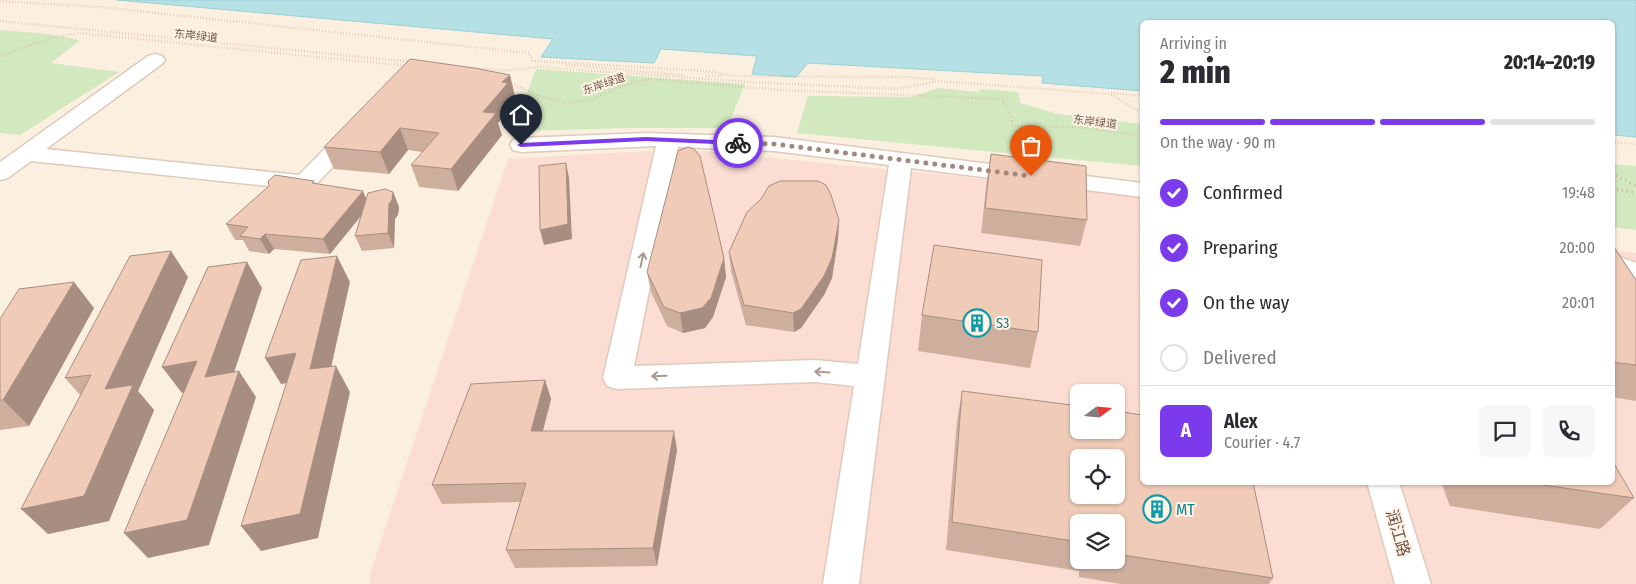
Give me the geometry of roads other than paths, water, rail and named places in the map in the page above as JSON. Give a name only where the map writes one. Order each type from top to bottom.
[{"type":"street","points":[[15,157],[306,183],[364,121]]},
{"type":"street","points":[[521,145],[646,139],[774,144],[1140,190]]},
{"type":"street","points":[[668,140],[617,378],[815,371],[870,376]]},
{"type":"street","points":[[840,584],[901,159]]},
{"type":"street","points":[[1615,251],[1636,254]]},
{"type":"street","points":[[1615,264],[1636,272]]},
{"type":"street","points":[[1615,265],[1636,283]]},
{"type":"street","name":"润江路","points":[[1384,485],[1413,584]]},
{"type":"lane","points":[[0,173],[15,157],[155,60]]},
{"type":"water","points":[[117,0],[1636,0],[1636,137],[1615,135],[1615,20],[1140,20],[1140,91],[1042,83],[1043,76],[808,63],[796,77],[752,74],[757,56],[661,49],[654,63],[541,57],[553,39]]},
{"type":"place","name":"S3","points":[[977,323]]},
{"type":"place","name":"MT","points":[[1157,509]]}]
